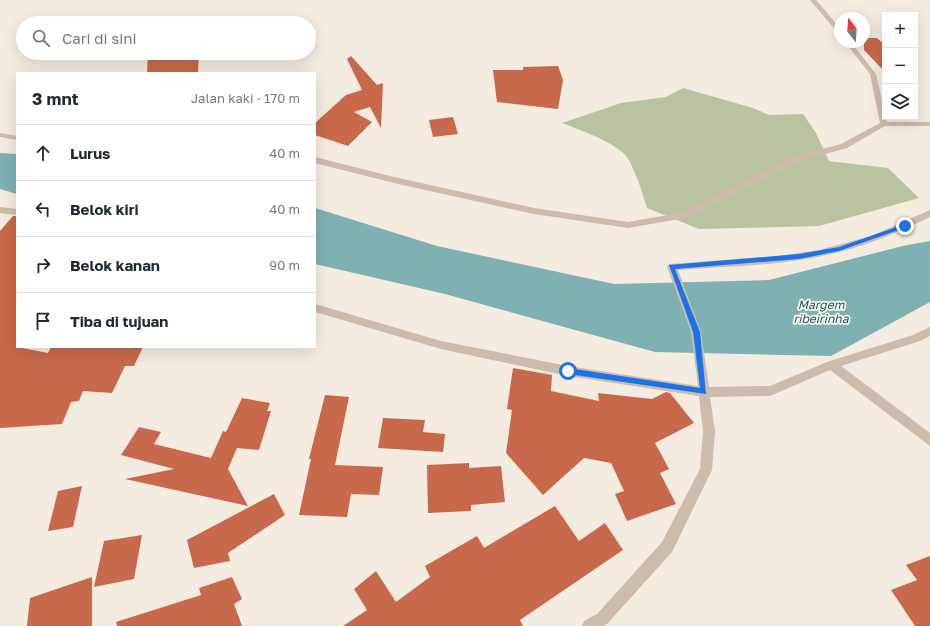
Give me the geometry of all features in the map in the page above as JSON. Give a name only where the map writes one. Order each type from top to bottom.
[{"type":"street","points":[[813,0],[834,25]]},
{"type":"street","points":[[853,48],[873,74],[884,124]]},
{"type":"street","points":[[316,160],[394,180],[534,210],[628,225],[682,216],[793,160],[844,146],[884,124],[930,124]]},
{"type":"street","points":[[0,135],[16,138]]},
{"type":"street","points":[[0,210],[16,212]]},
{"type":"street","points":[[589,626],[602,618],[667,547],[706,470],[709,431],[696,332],[672,267],[799,256],[839,249],[905,226],[930,213]]},
{"type":"street","points":[[316,308],[441,345],[568,371],[704,392],[770,391],[831,365],[916,338],[930,331]]},
{"type":"street","points":[[831,365],[930,440]]},
{"type":"green space","points":[[683,88],[753,108],[769,115],[803,114],[816,133],[829,161],[888,168],[919,198],[819,226],[699,229],[647,208],[633,169],[627,157],[622,152],[597,137],[562,123],[621,103],[666,97]]},
{"type":"water","points":[[0,153],[16,154],[16,194],[0,189]]},
{"type":"water","name":"Margem ribeirinha","points":[[316,208],[437,246],[614,284],[769,280],[903,246],[930,241],[930,302],[831,356],[655,352],[445,294],[316,264]]},
{"type":"building","points":[[870,38],[877,38],[882,42],[882,69],[864,50],[864,48],[870,48]]},
{"type":"building","points":[[351,56],[377,85],[383,83],[381,128],[370,107],[354,112],[372,122],[348,146],[316,135],[316,122],[346,95],[362,90],[347,59]]},
{"type":"building","points":[[148,60],[199,60],[198,72],[147,72]]},
{"type":"building","points":[[558,66],[563,80],[558,109],[497,102],[493,70],[523,70],[523,67]]},
{"type":"building","points":[[453,117],[458,134],[433,137],[429,120]]},
{"type":"building","points":[[13,216],[16,216],[16,348],[48,353],[50,348],[143,348],[134,366],[125,366],[112,393],[83,391],[79,401],[71,402],[62,424],[0,428],[0,231]]},
{"type":"building","points":[[513,368],[552,375],[551,391],[599,401],[598,393],[652,399],[666,392],[670,393],[694,423],[655,443],[669,469],[660,473],[676,504],[627,521],[615,494],[624,491],[611,463],[584,458],[543,495],[506,453],[512,410],[507,409]]},
{"type":"building","points":[[325,395],[349,397],[335,465],[383,467],[379,495],[351,494],[347,517],[299,515],[311,459],[309,459]]},
{"type":"building","points":[[242,398],[270,403],[267,411],[271,411],[259,450],[237,448],[228,469],[248,506],[125,479],[174,469],[121,455],[139,427],[161,432],[154,444],[211,458],[223,431],[226,432]]},
{"type":"building","points":[[383,418],[425,420],[423,432],[445,434],[443,452],[378,448]]},
{"type":"building","points":[[469,463],[469,468],[501,466],[505,502],[471,505],[471,511],[428,513],[427,465]]},
{"type":"building","points":[[82,486],[73,527],[48,531],[58,491]]},
{"type":"building","points":[[274,494],[285,515],[228,553],[230,561],[194,568],[187,540]]},
{"type":"building","points":[[555,506],[579,541],[605,523],[623,550],[520,620],[523,626],[343,626],[367,610],[354,589],[376,571],[396,602],[430,577],[425,566],[477,536],[484,548]]},
{"type":"building","points":[[142,535],[134,579],[94,587],[104,541]]},
{"type":"building","points":[[930,556],[930,626],[915,626],[891,590],[917,580],[906,565]]},
{"type":"building","points":[[92,577],[92,626],[27,626],[30,598]]},
{"type":"building","points":[[232,577],[242,599],[234,604],[242,626],[117,626],[116,622],[201,595],[199,588]]},
{"type":"route","points":[[568,371],[704,392],[696,332],[672,267],[799,256],[839,249],[905,226]]}]
